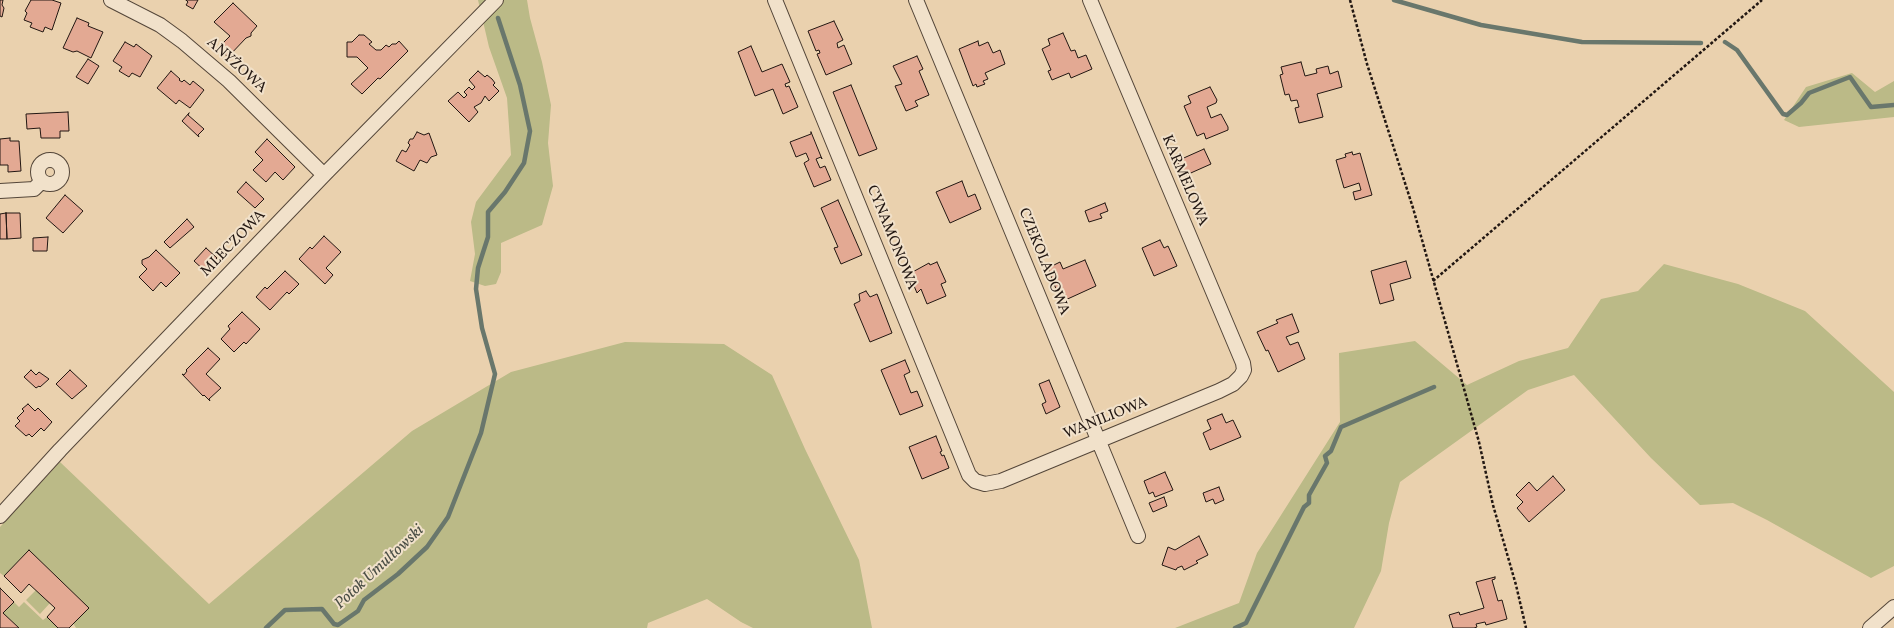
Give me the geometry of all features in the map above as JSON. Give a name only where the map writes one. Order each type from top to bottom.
[{"type":"street","name":"ANYŻOWA","points":[[111,0],[160,25],[182,41],[229,81],[324,174]]},
{"type":"street","name":"MLECZOWA","points":[[0,516],[70,439],[324,174],[496,0]]},
{"type":"street","name":"CYNAMONOWA","points":[[775,0],[969,475],[980,484]]},
{"type":"street","name":"CZEKOLADOWA","points":[[916,0],[1138,536]]},
{"type":"street","name":"KARMELOWA","points":[[1090,0],[1242,364],[1244,370],[1241,376]]},
{"type":"street","points":[[0,191],[34,189],[41,182]]},
{"type":"street","name":"WANILIOWA","points":[[980,484],[1001,481],[1079,448],[1098,442],[1219,391],[1233,384],[1241,376]]},
{"type":"street","points":[[1870,628],[1894,607]]},
{"type":"path","points":[[1350,0],[1367,64],[1413,208],[1479,442],[1493,505],[1516,585],[1526,628]]},
{"type":"path","points":[[1433,282],[1762,0]]},
{"type":"shaded area","points":[[478,0],[527,0],[551,105],[548,143],[553,186],[542,225],[501,243],[501,272],[496,284],[485,286],[470,281],[475,254],[471,222],[476,202],[511,155],[507,98],[489,47]]},
{"type":"shaded area","points":[[1852,73],[1875,92],[1894,81],[1894,117],[1799,127],[1784,120],[1806,87]]},
{"type":"shaded area","points":[[1664,264],[1738,284],[1805,311],[1894,392],[1894,566],[1871,578],[1767,520],[1733,503],[1700,505],[1651,458],[1574,375],[1528,390],[1400,482],[1389,523],[1381,571],[1354,628],[1175,628],[1239,603],[1257,553],[1340,422],[1339,353],[1415,341],[1467,385],[1519,361],[1568,348],[1601,299],[1638,291]]},
{"type":"shaded area","points":[[625,342],[724,344],[772,375],[805,449],[859,560],[872,628],[753,628],[741,622],[707,599],[648,623],[647,628],[76,628],[29,551],[4,576],[0,573],[0,527],[60,462],[209,604],[412,431],[511,372]]},
{"type":"shaded area","points":[[36,590],[50,603],[40,614],[26,600]]},
{"type":"shaded area","points":[[14,602],[19,607],[24,602],[43,620],[47,617],[58,628],[19,628],[3,613]]},
{"type":"building","points":[[0,0],[3,0],[2,5],[4,8],[2,17],[0,16]]},
{"type":"building","points":[[31,0],[52,0],[61,3],[52,30],[45,27],[43,32],[30,27],[32,23],[24,20],[27,13],[25,11]]},
{"type":"building","points":[[186,0],[198,0],[193,9],[186,5],[188,2]]},
{"type":"building","points":[[233,3],[257,26],[251,33],[251,36],[246,38],[228,57],[218,48],[230,36],[214,22]]},
{"type":"building","points":[[77,18],[89,23],[88,26],[103,32],[91,58],[77,51],[73,52],[63,48]]},
{"type":"building","points":[[834,21],[843,40],[837,43],[838,48],[844,45],[852,64],[826,75],[817,54],[820,53],[819,50],[816,51],[808,31]]},
{"type":"building","points":[[1063,33],[1071,51],[1075,50],[1078,58],[1086,55],[1092,69],[1071,78],[1069,73],[1052,80],[1048,71],[1051,70],[1042,49],[1050,45],[1048,39]]},
{"type":"building","points":[[359,35],[364,35],[372,42],[369,44],[376,50],[381,50],[386,45],[389,47],[399,41],[408,51],[380,79],[378,78],[362,94],[351,84],[368,68],[357,57],[347,57],[347,42],[352,42]]},
{"type":"building","points":[[978,41],[979,46],[988,42],[993,53],[1000,50],[1005,64],[985,73],[988,79],[983,81],[985,84],[977,87],[976,84],[973,86],[959,49]]},
{"type":"building","points":[[125,42],[134,47],[136,44],[152,56],[140,77],[132,73],[129,77],[119,71],[122,67],[113,61]]},
{"type":"building","points":[[751,46],[762,72],[782,64],[790,82],[785,84],[786,87],[789,86],[798,107],[783,114],[773,89],[755,96],[738,52]]},
{"type":"building","points":[[917,56],[923,69],[919,71],[929,95],[915,101],[918,106],[906,111],[895,86],[902,84],[893,66]]},
{"type":"building","points":[[88,59],[99,66],[88,84],[76,77]]},
{"type":"building","points":[[1301,62],[1305,76],[1317,73],[1316,69],[1328,66],[1330,74],[1338,71],[1342,87],[1317,94],[1323,117],[1299,123],[1295,108],[1299,107],[1297,100],[1291,101],[1289,94],[1285,95],[1280,75],[1283,74],[1281,67]]},
{"type":"building","points":[[171,71],[182,82],[184,80],[190,85],[193,81],[204,90],[190,108],[179,100],[176,104],[157,88]]},
{"type":"building","points":[[478,71],[485,77],[487,75],[492,79],[495,83],[493,85],[499,91],[489,101],[485,96],[481,103],[474,107],[478,112],[469,122],[448,101],[458,92],[464,98],[467,95],[464,92],[469,87],[472,90],[475,87],[469,80]]},
{"type":"building","points":[[851,85],[877,149],[859,156],[833,92]]},
{"type":"building","points":[[1210,87],[1217,100],[1216,103],[1207,107],[1211,118],[1221,114],[1228,127],[1228,130],[1206,139],[1204,133],[1197,136],[1184,106],[1191,103],[1188,96]]},
{"type":"building","points":[[68,112],[69,131],[60,131],[60,138],[41,138],[40,128],[27,129],[26,114]]},
{"type":"building","points":[[189,113],[188,115],[204,129],[198,135],[199,137],[182,121]]},
{"type":"building","points":[[417,132],[424,135],[429,133],[437,155],[431,157],[427,163],[420,160],[414,171],[396,161],[402,150],[406,152],[410,145],[408,143],[410,139],[413,139]]},
{"type":"building","points":[[811,132],[822,159],[821,157],[816,159],[820,168],[825,166],[831,180],[814,187],[804,163],[809,160],[806,153],[796,157],[790,142],[811,134]]},
{"type":"building","points":[[10,138],[10,141],[19,141],[21,171],[8,172],[8,165],[0,165],[0,139]]},
{"type":"building","points":[[267,139],[295,167],[283,180],[275,172],[266,182],[253,170],[263,160],[255,152]]},
{"type":"building","points":[[1204,149],[1211,164],[1184,176],[1177,161]]},
{"type":"building","points":[[1352,152],[1353,155],[1360,153],[1372,195],[1355,200],[1353,192],[1361,190],[1359,183],[1344,188],[1336,160],[1346,157],[1345,154]]},
{"type":"building","points":[[962,181],[968,197],[975,194],[981,209],[950,223],[936,192]]},
{"type":"building","points":[[246,182],[264,199],[255,208],[237,192]]},
{"type":"building","points":[[65,195],[83,211],[63,233],[46,218]]},
{"type":"building","points":[[838,200],[862,255],[841,264],[834,248],[838,247],[821,208]]},
{"type":"building","points":[[1105,203],[1108,211],[1100,214],[1102,218],[1089,222],[1085,211]]},
{"type":"building","points":[[6,213],[7,239],[0,239],[0,214]]},
{"type":"building","points":[[6,213],[20,213],[21,238],[7,239]]},
{"type":"building","points":[[187,219],[194,227],[170,248],[164,242]]},
{"type":"building","points":[[324,236],[341,252],[326,268],[333,275],[325,284],[299,259],[310,247],[312,249]]},
{"type":"building","points":[[48,237],[47,251],[33,251],[33,238]]},
{"type":"building","points":[[1160,240],[1164,248],[1168,246],[1177,266],[1154,276],[1142,248]]},
{"type":"building","points":[[206,248],[217,258],[205,271],[194,261]]},
{"type":"building","points":[[156,250],[180,273],[166,287],[161,282],[153,291],[139,277],[147,269],[142,264],[142,260],[149,257]]},
{"type":"building","points":[[1085,260],[1096,286],[1061,302],[1048,268],[1060,262],[1063,269]]},
{"type":"building","points":[[1406,261],[1411,278],[1390,284],[1394,300],[1380,304],[1371,271]]},
{"type":"building","points":[[937,262],[946,282],[941,284],[946,296],[927,304],[921,289],[917,293],[909,274],[929,263],[930,265]]},
{"type":"building","points":[[285,271],[299,284],[289,294],[287,292],[270,310],[256,297],[265,287],[267,289]]},
{"type":"building","points":[[866,291],[870,297],[877,294],[892,333],[870,342],[854,304],[860,301],[859,294]]},
{"type":"building","points":[[242,312],[260,329],[246,344],[244,342],[234,352],[221,339],[230,329],[228,326]]},
{"type":"building","points":[[1292,314],[1299,332],[1286,337],[1290,345],[1298,342],[1305,359],[1278,372],[1268,350],[1266,351],[1257,332],[1278,323],[1276,320]]},
{"type":"building","points":[[208,348],[220,359],[206,374],[221,388],[209,399],[210,401],[204,395],[203,396],[182,374],[184,375],[187,371],[186,370]]},
{"type":"building","points":[[905,360],[910,372],[904,375],[911,393],[917,391],[923,406],[900,415],[881,370]]},
{"type":"building","points":[[31,370],[36,375],[39,372],[49,379],[40,387],[39,386],[36,388],[24,377]]},
{"type":"building","points":[[70,370],[87,386],[72,399],[56,384]]},
{"type":"building","points":[[1049,380],[1060,407],[1046,414],[1042,404],[1046,402],[1039,384]]},
{"type":"building","points":[[28,404],[35,411],[38,408],[52,422],[44,431],[41,428],[32,437],[29,434],[26,436],[15,426],[20,421],[17,418],[24,411],[22,409]]},
{"type":"building","points":[[1222,414],[1226,423],[1233,420],[1241,437],[1210,450],[1203,433],[1211,429],[1207,420]]},
{"type":"building","points":[[936,436],[942,451],[940,452],[942,456],[944,455],[949,468],[922,479],[909,447]]},
{"type":"building","points":[[1165,472],[1173,490],[1155,497],[1153,492],[1149,494],[1144,481]]},
{"type":"building","points":[[1553,476],[1565,490],[1529,522],[1517,508],[1523,502],[1516,495],[1529,482],[1537,491]]},
{"type":"building","points":[[1219,487],[1224,500],[1215,504],[1213,499],[1206,502],[1203,493]]},
{"type":"building","points":[[1164,497],[1167,506],[1153,512],[1149,503]]},
{"type":"building","points":[[1199,536],[1208,555],[1196,561],[1198,563],[1184,570],[1182,566],[1176,570],[1162,565],[1168,547],[1175,550]]},
{"type":"building","points":[[29,550],[89,608],[69,628],[58,628],[47,617],[55,608],[29,584],[21,593],[4,576]]},
{"type":"building","points":[[1495,577],[1495,579],[1492,580],[1498,601],[1502,600],[1507,619],[1486,625],[1485,622],[1476,624],[1477,627],[1474,628],[1453,628],[1449,615],[1459,612],[1460,615],[1484,608],[1476,582]]},
{"type":"building","points":[[0,588],[14,602],[3,613],[19,628],[0,628]]},
{"type":"waterway","points":[[1394,0],[1481,25],[1582,42],[1701,43]]},
{"type":"waterway","name":"Potok Umultowski","points":[[266,628],[285,610],[322,609],[334,624],[338,625],[358,611],[364,600],[398,574],[427,547],[448,517],[481,433],[495,374],[482,328],[476,289],[478,268],[488,237],[488,212],[505,192],[524,163],[530,131],[520,85],[498,18]]},
{"type":"waterway","points":[[1725,42],[1737,50],[1783,114],[1787,115],[1801,103],[1809,93],[1850,77],[1871,107],[1894,105]]},
{"type":"waterway","points":[[1235,628],[1246,623],[1304,507],[1309,503],[1309,495],[1327,463],[1325,456],[1331,451],[1341,427],[1434,387]]}]
